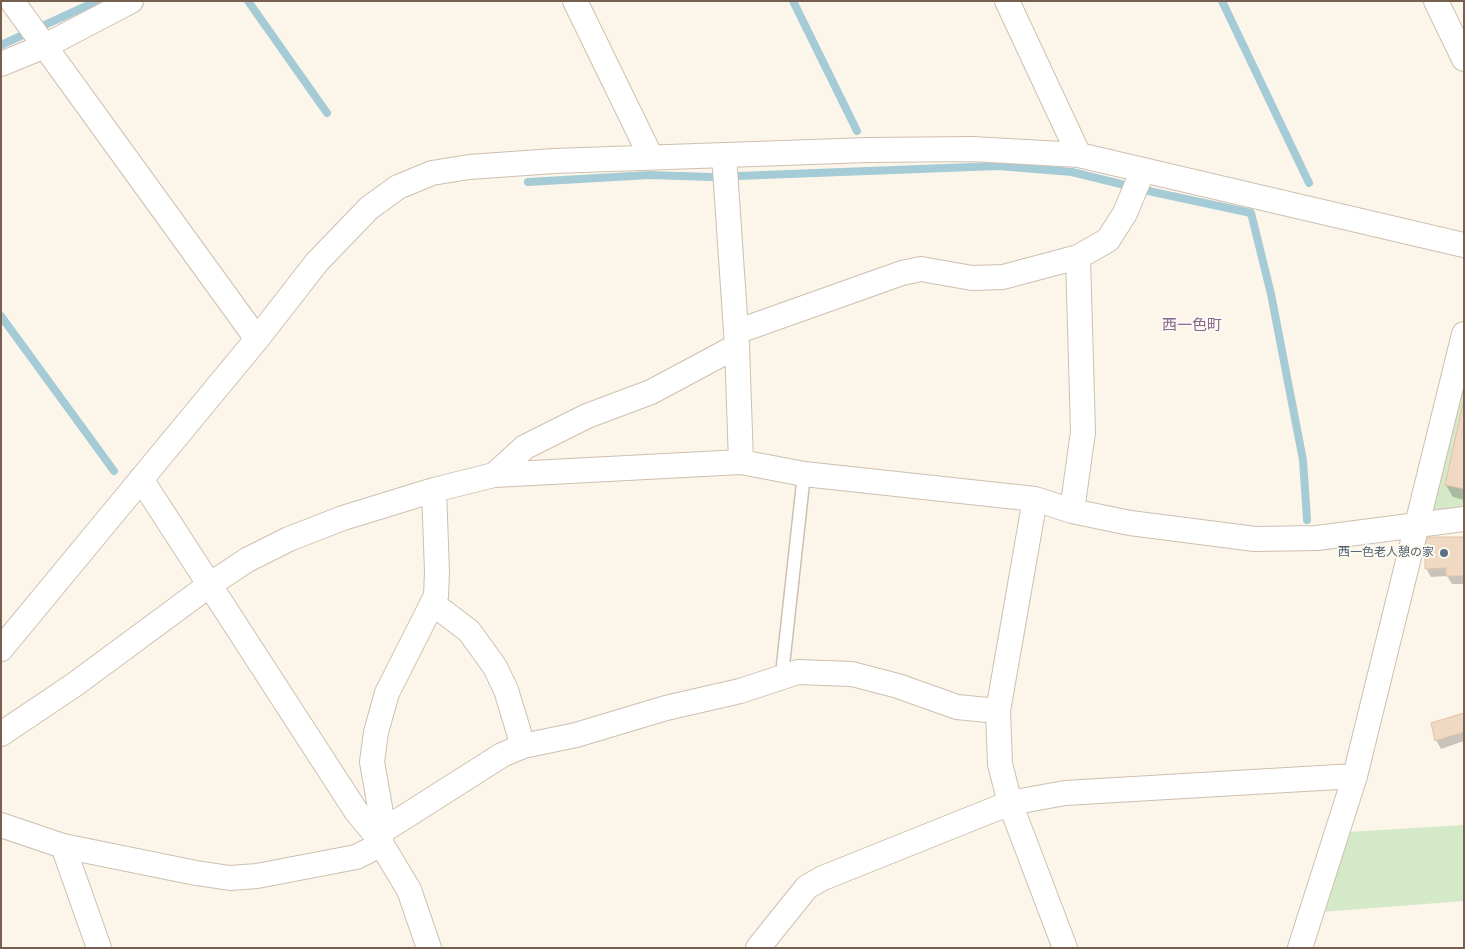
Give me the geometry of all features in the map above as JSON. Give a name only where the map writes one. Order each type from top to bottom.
[{"type":"street","points":[[1,64],[45,46],[131,1]]},
{"type":"street","points":[[575,1],[650,157]]},
{"type":"street","points":[[1007,1],[1079,156]]},
{"type":"street","points":[[1436,1],[1464,59]]},
{"type":"street","points":[[14,6],[257,339]]},
{"type":"street","points":[[2,646],[257,339],[317,262],[369,208],[398,187],[432,173],[469,167],[724,154],[972,149],[1079,156],[1464,245]]},
{"type":"street","points":[[724,154],[737,339],[741,462]]},
{"type":"street","points":[[494,475],[525,447],[587,416],[651,392],[737,339],[902,273],[921,269],[972,278],[1003,277],[1078,257],[1108,240],[1125,213],[1143,170]]},
{"type":"street","points":[[1072,511],[1083,432],[1078,257]]},
{"type":"street","points":[[1300,948],[1355,776],[1417,526],[1444,407],[1464,334]]},
{"type":"street","points":[[1,734],[74,685],[208,586],[247,560],[289,539],[343,518],[434,490],[494,475],[741,462],[804,474],[1035,498],[1072,511],[1130,523],[1255,538],[1317,538],[1464,519]]},
{"type":"street","points":[[141,479],[208,586],[356,812],[381,836],[409,890],[429,948]]},
{"type":"street","points":[[381,836],[372,762],[376,732],[387,692],[436,596],[434,490]]},
{"type":"street","points":[[1035,498],[998,711],[1000,764],[1010,803],[1065,948]]},
{"type":"street","points":[[432,603],[469,631],[496,666],[506,690],[523,746]]},
{"type":"street","points":[[1,825],[63,846],[196,873],[230,878],[257,876],[356,857],[381,836],[502,755],[523,746],[576,735],[666,708],[740,691],[785,675],[817,671],[852,674],[898,686],[957,707],[998,711]]},
{"type":"street","points":[[758,948],[806,887],[823,878],[1010,803],[1065,792],[1355,776]]},
{"type":"street","points":[[63,846],[99,948]]},
{"type":"lane","points":[[785,675],[783,665],[804,474]]},
{"type":"green space","points":[[1464,374],[1464,509],[1430,514]]},
{"type":"green space","points":[[1464,825],[1464,901],[1322,912],[1348,832]]},
{"type":"building","points":[[1464,399],[1464,489],[1445,485]]},
{"type":"building","name":"西一色老人憩の家","points":[[1425,537],[1464,537],[1464,576],[1446,576],[1446,568],[1425,569]]},
{"type":"building","points":[[1464,713],[1464,732],[1435,741],[1431,723]]},
{"type":"waterway","points":[[1,45],[97,1]]},
{"type":"waterway","points":[[248,1],[327,113]]},
{"type":"waterway","points":[[793,1],[857,131]]},
{"type":"waterway","points":[[1222,1],[1309,183]]},
{"type":"waterway","points":[[528,182],[650,175],[711,177],[998,166],[1072,172],[1251,213],[1271,294],[1303,460],[1307,520]]},
{"type":"waterway","points":[[1,316],[114,471]]},
{"type":"place","name":"西一色老人憩の家","points":[[1444,553]]},
{"type":"district","name":"西一色町","points":[[1192,326]]}]
